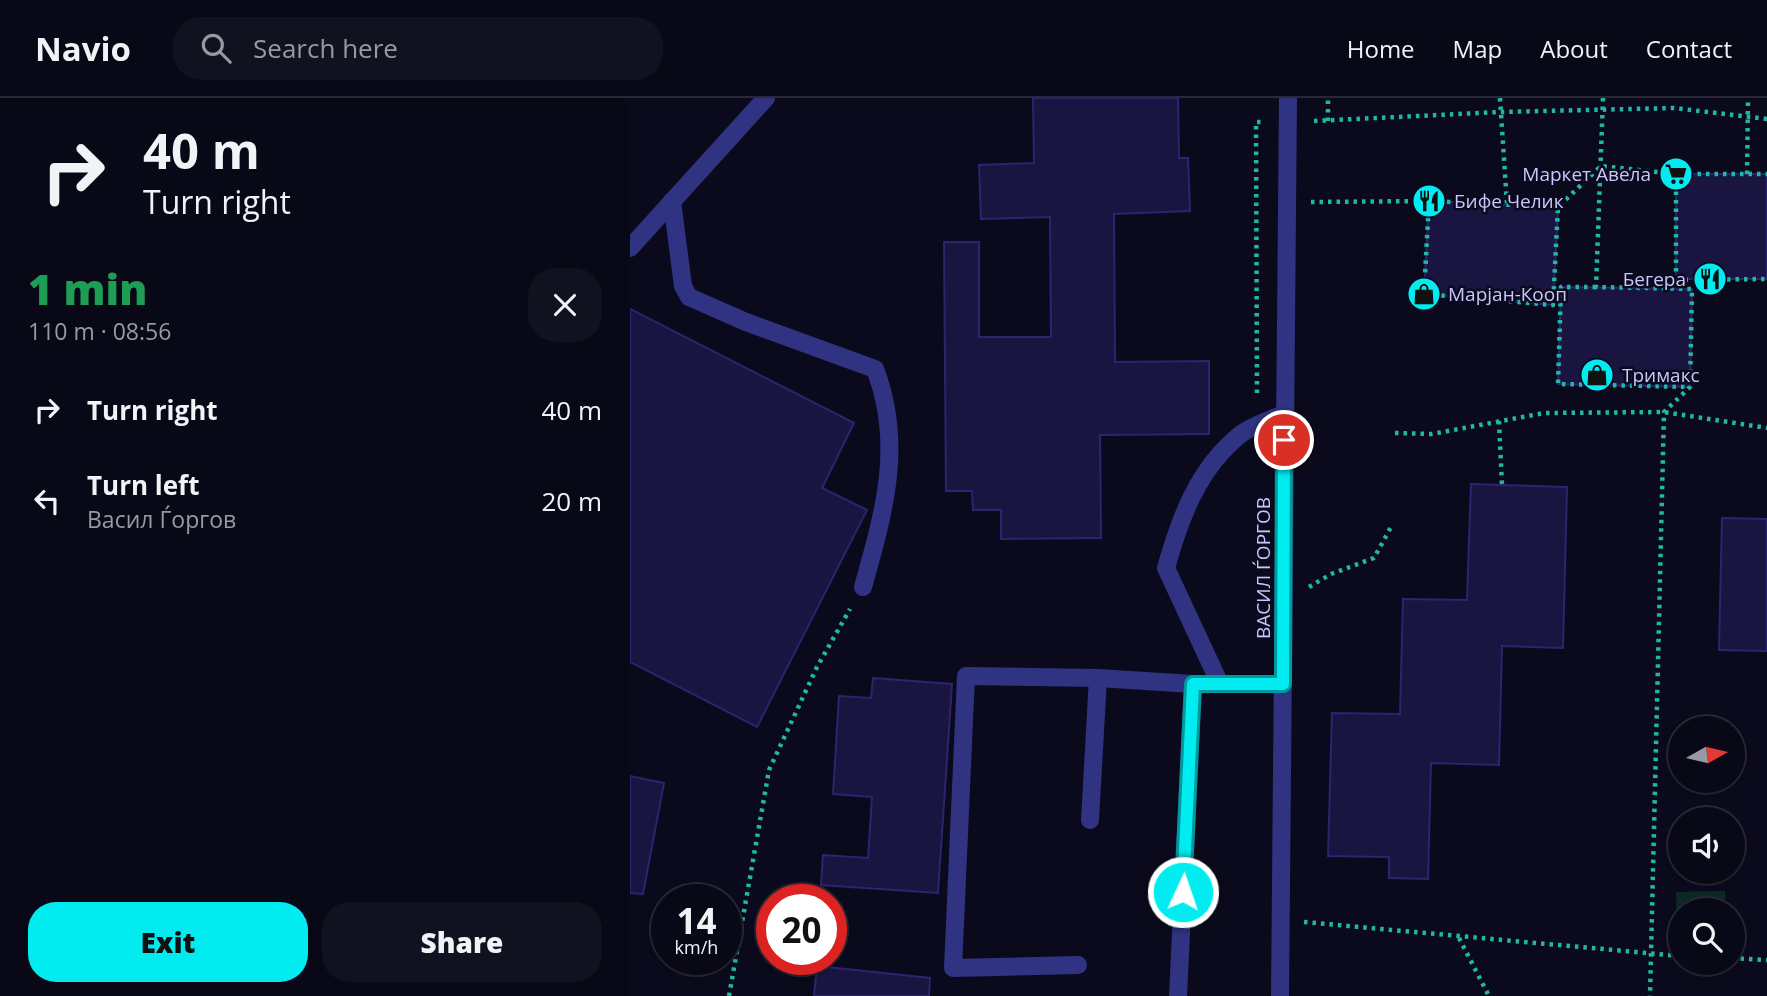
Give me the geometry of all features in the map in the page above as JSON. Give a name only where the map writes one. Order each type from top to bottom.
[{"type":"street","points":[[630,248],[766,98]]},
{"type":"street","name":"ВАСИЛ ЃОРГОВ","points":[[1280,996],[1288,98]]},
{"type":"street","points":[[672,201],[683,286],[689,297],[746,322],[875,369],[883,390],[889,436],[887,501],[863,587]]},
{"type":"street","points":[[1220,684],[1166,568],[1181,514],[1208,470],[1242,434],[1284,414]]},
{"type":"street","points":[[1078,965],[953,968],[966,676],[1098,678],[1193,684],[1283,684]]},
{"type":"street","points":[[1090,820],[1098,678]]},
{"type":"street","points":[[1178,996],[1193,684]]},
{"type":"path","points":[[1328,98],[1328,121]]},
{"type":"path","points":[[1500,98],[1507,204]]},
{"type":"path","points":[[1596,287],[1604,98]]},
{"type":"path","points":[[1747,174],[1750,118],[1748,98]]},
{"type":"path","points":[[1289,123],[1500,112],[1674,108],[1767,119]]},
{"type":"path","points":[[1429,201],[1424,294],[1553,305],[1558,207],[1601,166],[1676,174],[1767,174]]},
{"type":"path","points":[[1676,174],[1676,280]]},
{"type":"path","points":[[1285,202],[1429,201],[1558,207]]},
{"type":"path","points":[[1676,280],[1767,279]]},
{"type":"path","points":[[1676,280],[1692,289]]},
{"type":"path","points":[[1690,387],[1559,384],[1561,286],[1692,289]]},
{"type":"path","points":[[1650,996],[1664,412],[1690,387],[1692,289]]},
{"type":"path","points":[[1395,432],[1432,434],[1544,413],[1664,412],[1767,428]]},
{"type":"path","points":[[1499,421],[1502,485]]},
{"type":"path","points":[[1284,601],[1331,574],[1374,558],[1391,527]]},
{"type":"path","points":[[729,996],[769,770],[817,667],[863,587]]},
{"type":"path","points":[[1282,919],[1459,938],[1668,955]]},
{"type":"path","points":[[1459,938],[1489,996]]},
{"type":"path","points":[[1745,959],[1767,960]]},
{"type":"green space","points":[[1725,891],[1725,898],[1676,898],[1676,892]]},
{"type":"building","points":[[1033,98],[1178,98],[1179,158],[1188,158],[1190,211],[1114,214],[1115,362],[1209,361],[1209,434],[1100,435],[1101,538],[1001,539],[1001,510],[973,510],[972,491],[946,491],[944,242],[979,242],[979,337],[1051,337],[1050,217],[981,219],[979,165],[1034,163]]},
{"type":"building","points":[[1676,174],[1767,174],[1767,279],[1676,279]]},
{"type":"building","points":[[1429,201],[1558,207],[1553,305],[1424,294]]},
{"type":"building","points":[[1561,287],[1692,289],[1690,387],[1558,384]]},
{"type":"building","points":[[630,309],[854,423],[822,488],[867,510],[757,727],[630,662]]},
{"type":"building","points":[[1471,484],[1567,487],[1563,648],[1502,646],[1499,765],[1431,763],[1428,879],[1389,878],[1389,857],[1328,856],[1332,713],[1400,714],[1403,599],[1467,600]]},
{"type":"building","points":[[1722,518],[1767,519],[1767,651],[1719,650]]},
{"type":"building","points":[[873,678],[952,684],[938,893],[821,884],[823,855],[868,858],[872,797],[833,794],[839,696],[871,698]]},
{"type":"building","points":[[630,776],[664,783],[643,894],[630,893]]},
{"type":"building","points":[[847,969],[930,978],[929,996],[814,996],[816,975],[847,975]]},
{"type":"place","name":"Маркет Авела","points":[[1676,174]]},
{"type":"place","name":"Бифе Челик","points":[[1429,201]]},
{"type":"place","name":"Бегера","points":[[1710,279]]},
{"type":"place","name":"Марјан-Кооп","points":[[1424,294]]},
{"type":"place","name":"Тримакс","points":[[1597,375]]},
{"type":"route","points":[[1183,892],[1193,684],[1283,684],[1284,440]]}]
